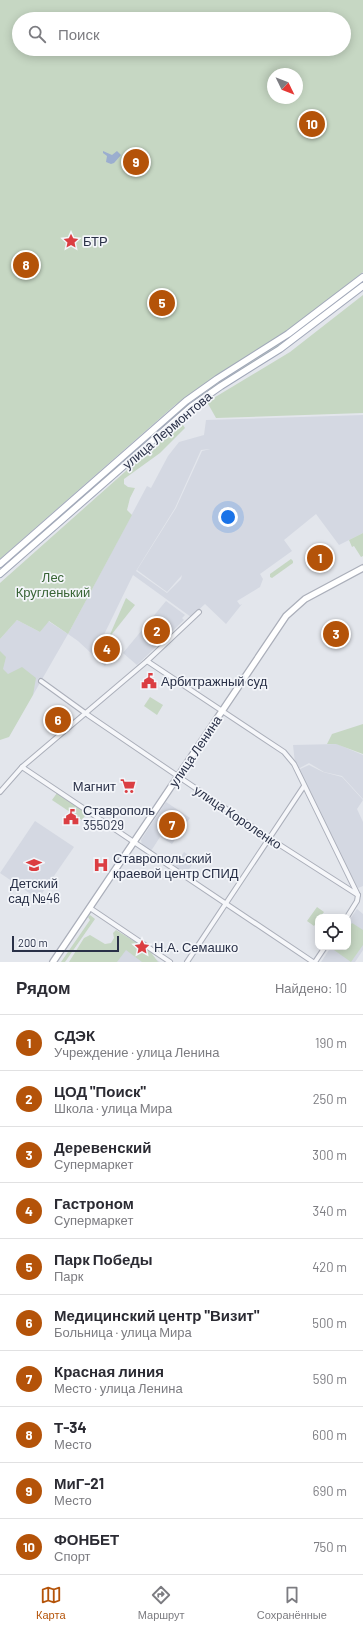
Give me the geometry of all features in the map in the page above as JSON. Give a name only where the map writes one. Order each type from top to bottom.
[{"type":"main road","name":"улица Лермонтова","points":[[0,564],[186,401],[288,334],[363,277]]},
{"type":"main road","name":"улица Лермонтова","points":[[0,574],[191,407],[292,340],[363,286]]},
{"type":"main road","points":[[288,334],[292,340]]},
{"type":"main road","points":[[40,529],[46,535]]},
{"type":"main road","name":"улица Ленина","points":[[54,962],[277,628],[292,610],[305,599],[363,568]]},
{"type":"street","points":[[0,792],[22,767],[147,661],[199,612]]},
{"type":"street","points":[[147,661],[284,752],[294,764],[358,895],[357,901],[349,914]]},
{"type":"street","name":"улица Короленко","points":[[41,681],[178,777],[358,895]]},
{"type":"street","points":[[22,767],[314,962],[323,950]]},
{"type":"street","points":[[187,962],[304,786]]},
{"type":"street","points":[[90,908],[170,962]]},
{"type":"shaded area","points":[[363,415],[363,533],[339,545],[316,514],[284,540],[292,551],[260,574],[263,579],[260,587],[237,601],[240,605],[242,604],[226,624],[205,604],[191,617],[133,575],[97,649],[107,663],[105,666],[78,641],[68,634],[147,486],[151,488],[168,456],[179,442],[204,435],[206,420]],"holes":[[[210,449],[202,451],[176,508],[137,570],[167,592],[182,575],[181,579],[167,593],[136,571],[175,508],[201,450]]]},
{"type":"shaded area","points":[[166,601],[185,615],[182,618],[184,620],[137,665],[123,653]]},
{"type":"shaded area","points":[[17,620],[40,632],[48,621],[68,634],[33,695],[7,686],[0,678],[0,639]]},
{"type":"shaded area","points":[[337,744],[363,755],[363,799],[342,776],[324,772],[309,763],[298,769],[295,763],[293,745]]},
{"type":"shaded area","points":[[309,765],[323,772],[342,777],[363,800],[357,809],[363,822],[363,886],[358,888],[298,770]]},
{"type":"shaded area","points":[[166,802],[190,818],[172,844],[160,837],[151,851],[142,845],[141,840]]},
{"type":"shaded area","name":"Детский сад №46","points":[[35,821],[74,847],[38,899],[0,873]]},
{"type":"shaded area","points":[[184,852],[195,860],[186,874],[175,866]]},
{"type":"shaded area","points":[[357,909],[363,914],[363,950],[355,962],[321,962],[329,950],[351,950],[351,918]]},
{"type":"shaded area","points":[[130,942],[160,962],[116,962]]},
{"type":"green space","points":[[0,0],[363,0],[363,272],[286,333],[204,384],[175,405],[0,559]]},
{"type":"green space","points":[[363,279],[363,282],[294,336],[292,336],[292,334]]},
{"type":"green space","points":[[363,295],[363,413],[216,418],[207,402],[290,352]]},
{"type":"green space","points":[[288,337],[289,339],[278,347],[192,402],[192,400],[202,393]]},
{"type":"green space","points":[[187,404],[188,406],[46,531],[44,530]]},
{"type":"green space","name":"Лес Кругленький","points":[[181,422],[185,428],[160,453],[124,479],[124,484],[128,487],[135,488],[130,498],[127,510],[132,515],[68,634],[49,621],[40,632],[17,620],[0,639],[0,583]]},
{"type":"green space","points":[[363,533],[363,556],[361,557],[354,546],[352,547],[349,540]]},
{"type":"green space","points":[[291,559],[293,563],[272,578],[270,577],[270,574]]},
{"type":"green space","points":[[126,598],[135,605],[108,639]]},
{"type":"green space","points":[[0,651],[6,657],[3,669],[8,674],[22,667],[36,678],[33,695],[9,737],[0,740]]},
{"type":"green space","points":[[150,697],[163,705],[157,715],[144,706]]},
{"type":"green space","points":[[363,724],[363,754],[336,744],[327,744],[332,734]]},
{"type":"green space","points":[[57,793],[87,813],[82,820],[52,800]]},
{"type":"green space","points":[[317,907],[324,912],[322,914],[315,914],[314,926],[307,921]]},
{"type":"green space","points":[[90,915],[95,919],[65,962],[61,962],[90,920],[88,917]]},
{"type":"green space","points":[[352,923],[363,930],[363,945],[351,962],[334,950],[351,950]]},
{"type":"green space","points":[[116,930],[150,951],[158,962],[142,962],[126,950],[117,962],[69,962],[84,938],[90,935],[105,944],[111,943],[114,938],[113,933]]},
{"type":"water","points":[[103,151],[112,155],[117,151],[121,155],[114,163],[111,164],[106,162],[107,156],[103,153]]},
{"type":"place","name":"ФОНБЕТ","points":[[312,124]]},
{"type":"place","name":"МиГ-21","points":[[136,162]]},
{"type":"place","name":"БТР","points":[[71,241]]},
{"type":"place","name":"Т-34","points":[[26,265]]},
{"type":"place","name":"Парк Победы","points":[[162,303]]},
{"type":"place","name":"СДЭК","points":[[320,558]]},
{"type":"place","name":"ЦОД \"Поиск\"","points":[[157,631]]},
{"type":"place","name":"Деревенский","points":[[336,634]]},
{"type":"place","name":"Гастроном","points":[[107,649]]},
{"type":"place","name":"Арбитражный суд","points":[[149,681]]},
{"type":"place","name":"Медицинский центр \"Визит\"","points":[[58,720]]},
{"type":"place","name":"Магнит","points":[[128,786]]},
{"type":"place","name":"Ставрополь 355029","points":[[71,817]]},
{"type":"place","name":"Красная линия","points":[[172,825]]},
{"type":"place","name":"Детский сад №46","points":[[34,865]]},
{"type":"place","name":"Ставропольский краевой центр СПИД","points":[[101,865]]},
{"type":"place","name":"Н.А. Семашко","points":[[142,947]]}]
